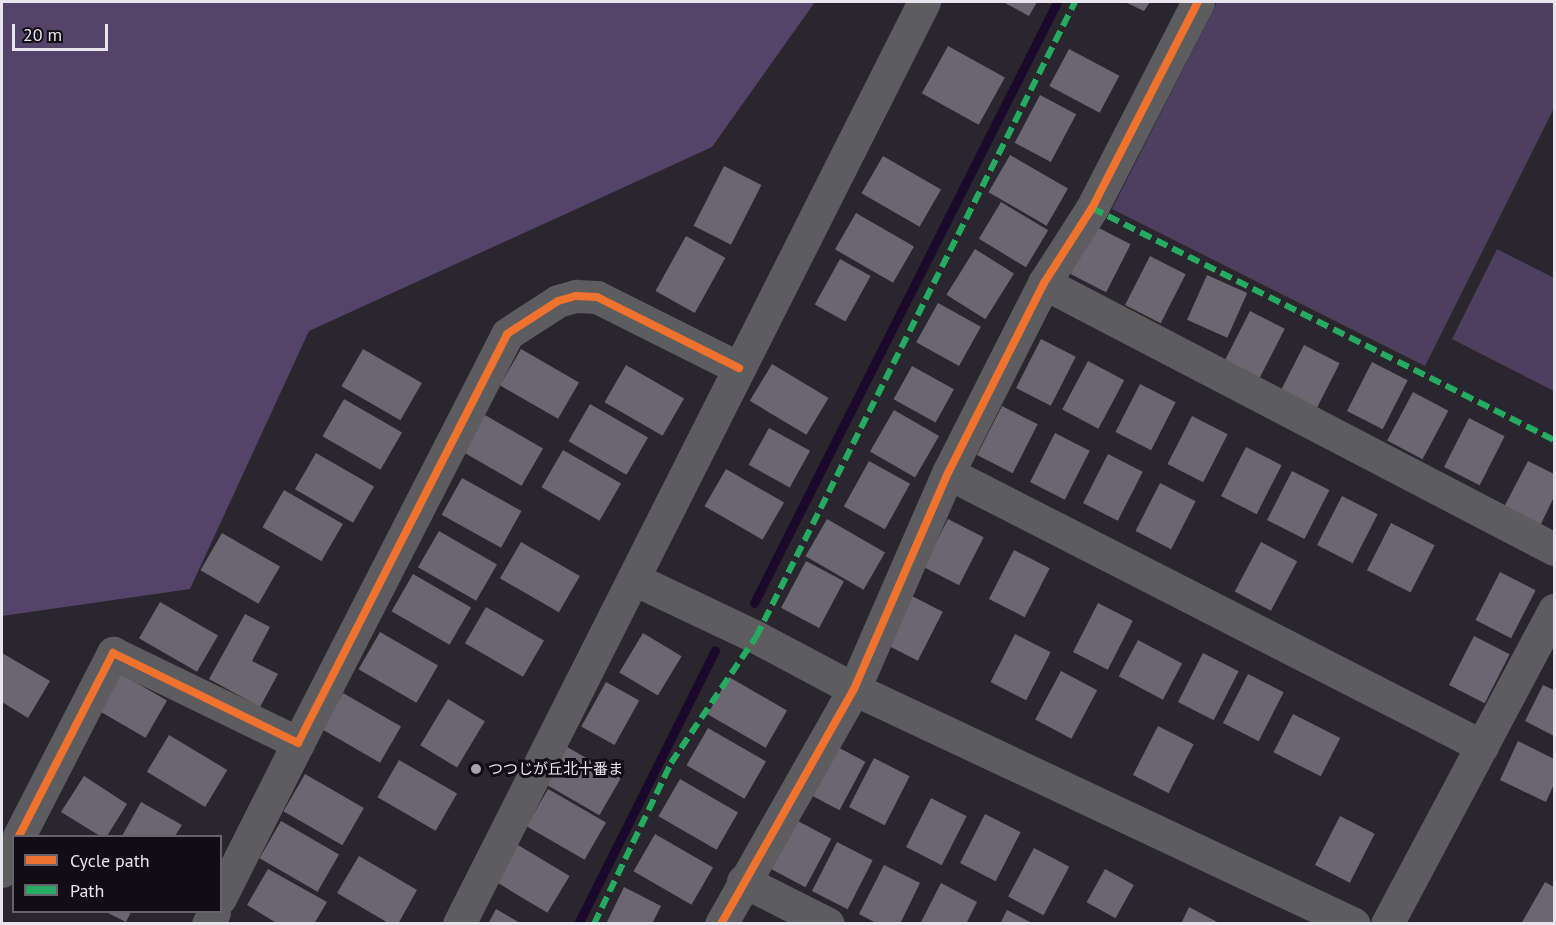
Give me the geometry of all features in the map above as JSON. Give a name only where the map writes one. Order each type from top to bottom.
[{"type":"street","points":[[459,924],[924,2]]},
{"type":"street","points":[[721,924],[743,880],[855,689],[948,473],[1044,283],[1092,208],[1198,2]]},
{"type":"street","points":[[1044,283],[1554,549]]},
{"type":"street","points":[[222,894],[507,334],[558,301],[576,296],[597,297],[739,368]]},
{"type":"street","points":[[948,473],[1482,746]]},
{"type":"street","points":[[634,579],[756,637],[855,689],[1354,924]]},
{"type":"street","points":[[1387,924],[1554,610]]},
{"type":"street","points":[[15,829],[113,653],[298,743]]},
{"type":"street","points":[[2,871],[12,839]]},
{"type":"street","points":[[743,880],[828,924]]},
{"type":"shaded area","points":[[2,2],[815,2],[712,147],[309,331],[190,589],[2,616]]},
{"type":"shaded area","points":[[1217,2],[1554,2],[1554,108],[1425,366],[1112,209]]},
{"type":"shaded area","points":[[1497,249],[1554,278],[1554,391],[1452,339]]},
{"type":"building","points":[[1003,2],[1037,2],[1029,16]]},
{"type":"building","points":[[1125,2],[1150,2],[1144,11]]},
{"type":"building","points":[[948,46],[1005,78],[979,125],[922,93]]},
{"type":"building","points":[[1069,49],[1119,76],[1100,113],[1049,86]]},
{"type":"building","points":[[1040,95],[1076,114],[1051,162],[1015,143]]},
{"type":"building","points":[[1010,155],[1068,188],[1047,226],[988,192]]},
{"type":"building","points":[[883,156],[941,190],[920,227],[862,193]]},
{"type":"building","points":[[724,166],[761,185],[731,245],[694,226]]},
{"type":"building","points":[[1001,202],[1048,230],[1026,267],[979,239]]},
{"type":"building","points":[[856,213],[914,246],[893,283],[835,249]]},
{"type":"building","points":[[1095,226],[1131,244],[1106,292],[1070,274]]},
{"type":"building","points":[[686,236],[725,258],[695,313],[655,291]]},
{"type":"building","points":[[975,249],[1014,273],[985,319],[946,295]]},
{"type":"building","points":[[1150,256],[1186,274],[1161,323],[1125,305]]},
{"type":"building","points":[[840,259],[871,276],[845,321],[815,304]]},
{"type":"building","points":[[1207,275],[1247,293],[1227,338],[1187,320]]},
{"type":"building","points":[[938,303],[981,327],[959,366],[916,342]]},
{"type":"building","points":[[1250,311],[1285,329],[1260,378],[1225,360]]},
{"type":"building","points":[[1041,339],[1076,357],[1051,406],[1016,388]]},
{"type":"building","points":[[1304,345],[1340,363],[1315,412],[1279,394]]},
{"type":"building","points":[[363,349],[422,383],[400,420],[342,386]]},
{"type":"building","points":[[521,349],[579,382],[558,419],[500,385]]},
{"type":"building","points":[[1088,361],[1124,380],[1098,429],[1062,410]]},
{"type":"building","points":[[1372,362],[1408,380],[1383,429],[1347,411]]},
{"type":"building","points":[[772,364],[829,398],[806,435],[750,401]]},
{"type":"building","points":[[626,365],[684,399],[663,436],[604,402]]},
{"type":"building","points":[[912,366],[954,389],[936,423],[894,399]]},
{"type":"building","points":[[1140,384],[1176,402],[1151,450],[1115,432]]},
{"type":"building","points":[[1413,392],[1448,411],[1422,459],[1387,441]]},
{"type":"building","points":[[344,399],[402,432],[381,470],[322,436]]},
{"type":"building","points":[[590,404],[648,438],[627,475],[568,441]]},
{"type":"building","points":[[1002,406],[1038,424],[1013,473],[977,455]]},
{"type":"building","points":[[894,410],[939,436],[915,478],[870,452]]},
{"type":"building","points":[[485,415],[543,448],[522,486],[464,452]]},
{"type":"building","points":[[1192,416],[1228,434],[1203,482],[1167,464]]},
{"type":"building","points":[[1469,418],[1505,436],[1480,485],[1444,467]]},
{"type":"building","points":[[769,428],[810,451],[790,488],[749,465]]},
{"type":"building","points":[[1055,433],[1090,451],[1065,500],[1030,482]]},
{"type":"building","points":[[1246,447],[1282,465],[1257,514],[1221,496]]},
{"type":"building","points":[[563,450],[621,483],[600,521],[542,487]]},
{"type":"building","points":[[316,453],[374,486],[353,523],[295,489]]},
{"type":"building","points":[[1108,454],[1143,472],[1118,521],[1083,503]]},
{"type":"building","points":[[869,461],[910,484],[885,529],[844,506]]},
{"type":"building","points":[[1528,461],[1554,474],[1554,497],[1539,528],[1503,509]]},
{"type":"building","points":[[726,469],[784,502],[763,540],[704,506]]},
{"type":"building","points":[[1292,471],[1329,490],[1304,539],[1267,520]]},
{"type":"building","points":[[462,478],[521,511],[501,548],[442,515]]},
{"type":"building","points":[[1160,483],[1196,501],[1171,549],[1135,531]]},
{"type":"building","points":[[284,490],[343,524],[321,561],[262,527]]},
{"type":"building","points":[[1342,496],[1378,514],[1353,563],[1317,545]]},
{"type":"building","points":[[827,519],[885,552],[864,590],[806,556]]},
{"type":"building","points":[[948,519],[984,537],[959,585],[923,567]]},
{"type":"building","points":[[1391,523],[1435,545],[1411,592],[1367,570]]},
{"type":"building","points":[[439,531],[497,564],[476,601],[418,567]]},
{"type":"building","points":[[222,533],[280,566],[259,604],[200,570]]},
{"type":"building","points":[[521,542],[580,576],[559,612],[500,578]]},
{"type":"building","points":[[1261,542],[1297,561],[1271,611],[1235,591]]},
{"type":"building","points":[[1014,550],[1050,568],[1025,617],[989,599]]},
{"type":"building","points":[[806,561],[844,581],[819,628],[781,608]]},
{"type":"building","points":[[1500,572],[1536,590],[1511,638],[1475,620]]},
{"type":"building","points":[[413,574],[471,608],[450,645],[392,611]]},
{"type":"building","points":[[908,594],[943,612],[918,661],[883,643]]},
{"type":"building","points":[[160,602],[218,636],[197,672],[139,638]]},
{"type":"building","points":[[1098,603],[1133,621],[1108,670],[1073,652]]},
{"type":"building","points":[[486,607],[544,640],[523,677],[465,643]]},
{"type":"building","points":[[245,614],[270,627],[252,661],[278,674],[260,707],[209,679]]},
{"type":"building","points":[[380,632],[438,666],[417,703],[358,669]]},
{"type":"building","points":[[643,633],[682,656],[658,696],[619,672]]},
{"type":"building","points":[[1015,634],[1051,652],[1026,700],[990,682]]},
{"type":"building","points":[[1474,636],[1510,654],[1485,703],[1449,685]]},
{"type":"building","points":[[1138,640],[1182,663],[1163,700],[1119,676]]},
{"type":"building","points":[[2,653],[50,681],[28,718],[2,702]]},
{"type":"building","points":[[1203,653],[1239,671],[1214,720],[1178,702]]},
{"type":"building","points":[[109,667],[167,700],[146,738],[88,704]]},
{"type":"building","points":[[1061,671],[1097,690],[1071,739],[1035,720]]},
{"type":"building","points":[[1248,674],[1284,692],[1259,741],[1223,723]]},
{"type":"building","points":[[729,677],[787,710],[766,748],[708,714]]},
{"type":"building","points":[[606,682],[639,700],[615,745],[581,727]]},
{"type":"building","points":[[1543,685],[1554,690],[1554,736],[1525,721]]},
{"type":"building","points":[[343,693],[401,726],[380,763],[322,729]]},
{"type":"building","points":[[448,699],[485,721],[457,767],[420,745]]},
{"type":"building","points":[[1293,714],[1340,738],[1321,776],[1273,752]]},
{"type":"building","points":[[1158,726],[1194,744],[1169,793],[1133,775]]},
{"type":"building","points":[[708,728],[766,762],[745,799],[686,765]]},
{"type":"building","points":[[169,735],[227,770],[205,807],[147,772]]},
{"type":"building","points":[[1518,741],[1554,759],[1554,784],[1546,802],[1500,780]]},
{"type":"building","points":[[830,743],[865,762],[839,810],[804,792]]},
{"type":"building","points":[[562,744],[621,778],[599,815],[540,781]]},
{"type":"building","points":[[874,758],[910,776],[885,825],[849,807]]},
{"type":"building","points":[[399,760],[457,794],[436,831],[378,797]]},
{"type":"building","points":[[305,774],[364,808],[342,845],[284,811]]},
{"type":"building","points":[[84,776],[127,804],[108,835],[98,835],[61,812]]},
{"type":"building","points":[[680,779],[738,812],[717,850],[658,816]]},
{"type":"building","points":[[548,789],[606,822],[585,860],[526,826]]},
{"type":"building","points":[[931,798],[967,816],[942,865],[906,847]]},
{"type":"building","points":[[141,802],[182,825],[176,835],[123,835]]},
{"type":"building","points":[[985,814],[1021,832],[996,881],[960,863]]},
{"type":"building","points":[[1340,816],[1375,834],[1350,883],[1315,865]]},
{"type":"building","points":[[796,820],[831,839],[805,887],[770,869]]},
{"type":"building","points":[[281,821],[339,854],[318,892],[260,858]]},
{"type":"building","points":[[655,834],[713,868],[692,905],[634,871]]},
{"type":"building","points":[[513,842],[570,876],[547,913],[491,879]]},
{"type":"building","points":[[837,842],[873,860],[848,909],[812,891]]},
{"type":"building","points":[[1034,848],[1069,867],[1043,915],[1008,897]]},
{"type":"building","points":[[359,856],[417,890],[398,924],[390,924],[337,893]]},
{"type":"building","points":[[884,865],[920,883],[900,924],[878,924],[859,914]]},
{"type":"building","points":[[268,869],[327,902],[314,924],[278,924],[247,905]]},
{"type":"building","points":[[1105,869],[1134,885],[1115,918],[1087,902]]},
{"type":"building","points":[[1545,882],[1554,887],[1554,924],[1521,924]]},
{"type":"building","points":[[941,883],[977,902],[966,924],[920,924]]},
{"type":"building","points":[[624,887],[661,906],[652,924],[606,924]]},
{"type":"building","points":[[1189,907],[1221,924],[1181,924]]},
{"type":"building","points":[[496,909],[522,924],[488,924]]},
{"type":"building","points":[[1007,910],[1034,924],[1000,924]]},
{"type":"building","points":[[108,913],[130,913],[126,922]]},
{"type":"waterway","points":[[754,603],[1057,2]]},
{"type":"waterway","points":[[578,924],[715,650]]},
{"type":"marked path","points":[[594,924],[671,763],[756,637],[1075,2]]},
{"type":"marked path","points":[[1092,208],[1554,440]]},
{"type":"cycle path","points":[[721,924],[854,689],[948,473],[1044,283],[1092,208],[1198,2]]},
{"type":"cycle path","points":[[20,835],[113,653],[298,743],[507,334],[558,301],[576,296],[597,297],[739,368]]},
{"type":"place","name":"つつじが丘北十番ま","points":[[476,769]]}]
